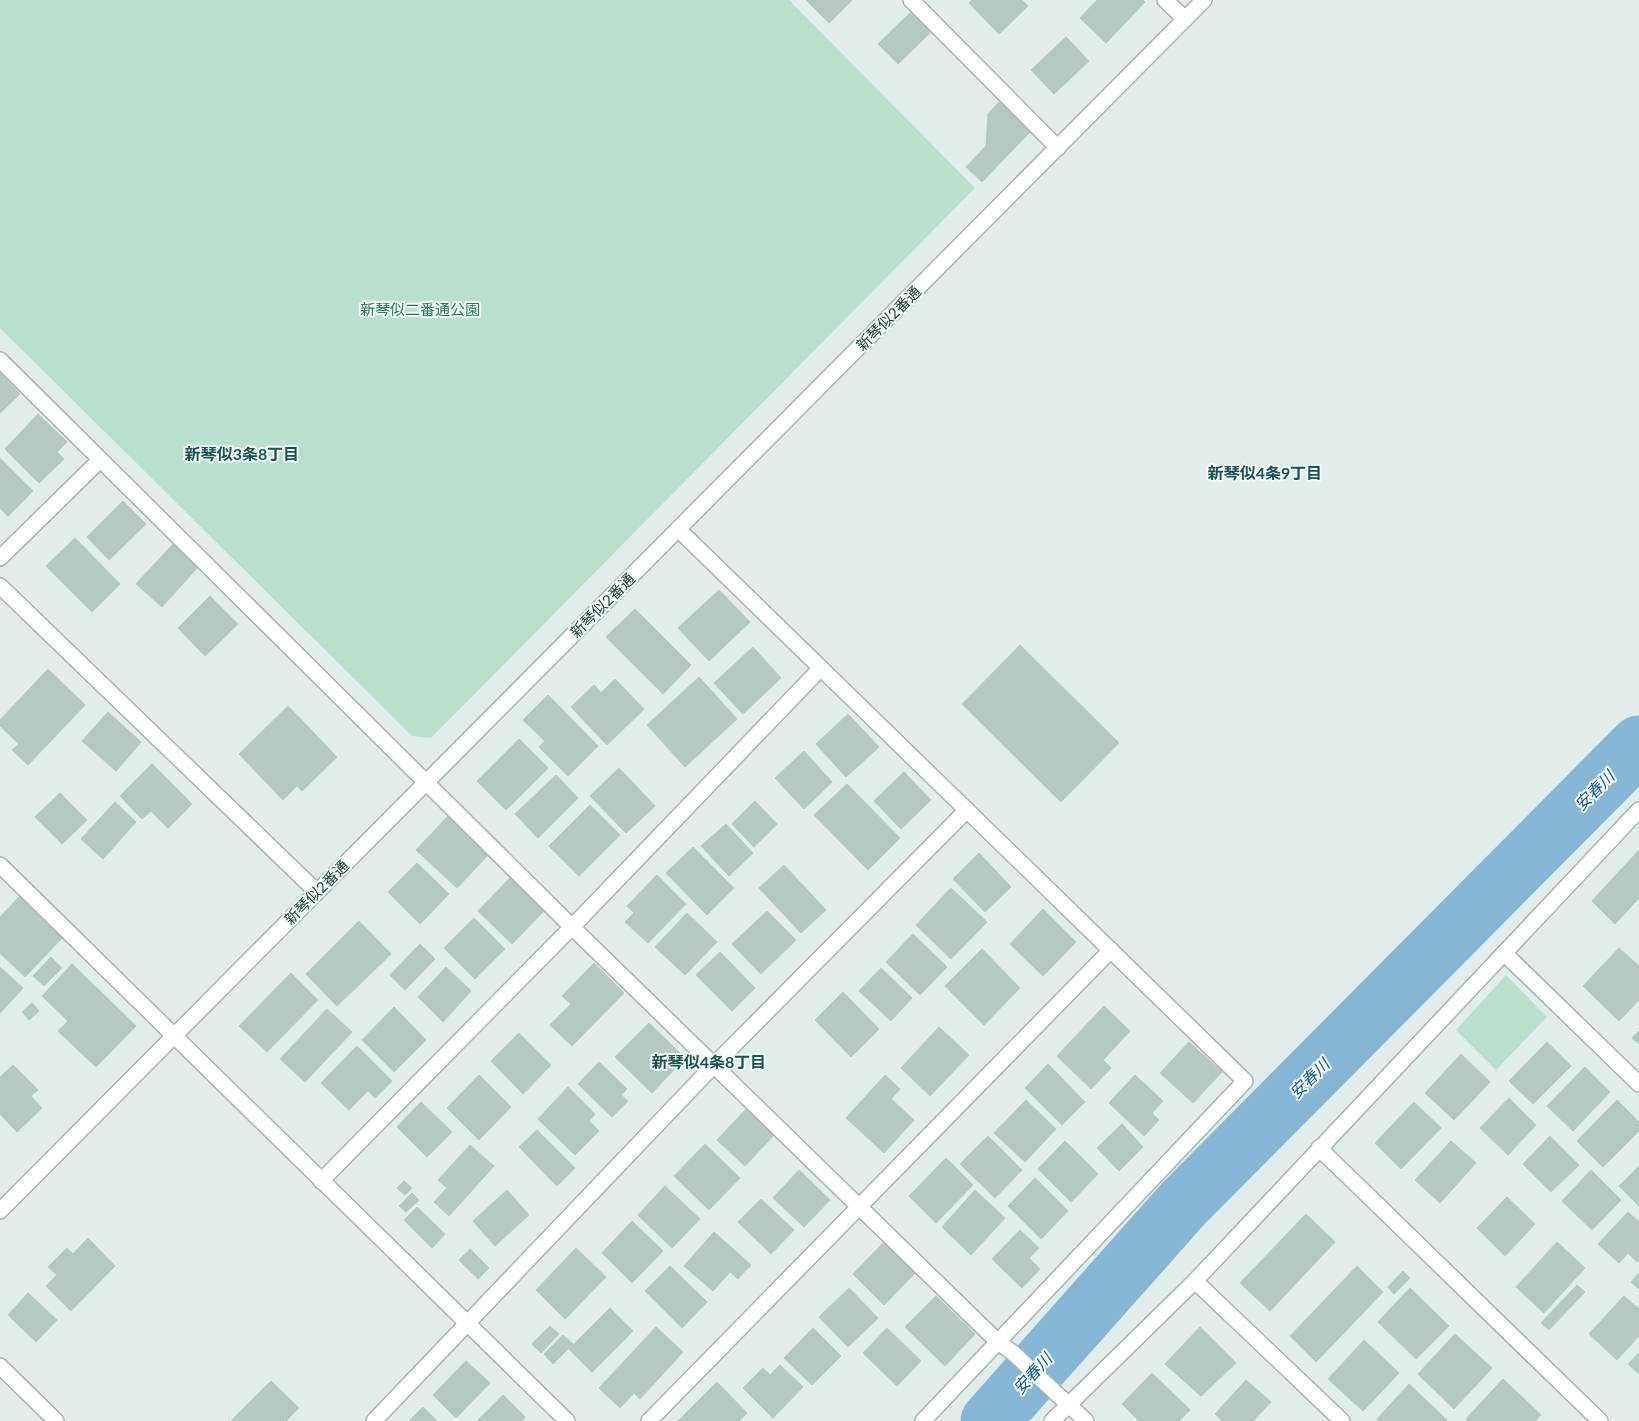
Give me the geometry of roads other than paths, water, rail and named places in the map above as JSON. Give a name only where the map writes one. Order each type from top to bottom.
[{"type":"street","points":[[912,0],[1058,148]]},
{"type":"street","points":[[1165,0],[1185,19]]},
{"type":"street","name":"新琴似2番通","points":[[0,1211],[1204,0]]},
{"type":"street","points":[[0,360],[572,927],[998,1342],[1012,1352],[1086,1421]]},
{"type":"street","points":[[0,558],[100,460]]},
{"type":"street","points":[[678,529],[1245,1081],[922,1421]]},
{"type":"street","points":[[0,586],[317,892]]},
{"type":"street","points":[[321,1181],[572,927],[821,668]]},
{"type":"street","points":[[374,1421],[714,1064],[967,810]]},
{"type":"street","points":[[1052,1421],[1195,1281],[1639,810]]},
{"type":"street","points":[[2,871],[566,1421]]},
{"type":"street","points":[[649,1421],[1110,950]]},
{"type":"street","points":[[1504,953],[1639,1084]]},
{"type":"street","points":[[1319,1148],[1600,1421]]},
{"type":"street","points":[[1195,1281],[1342,1421]]},
{"type":"street","points":[[0,1366],[56,1421]]},
{"type":"waterway","name":"安春川","points":[[990,1421],[1183,1204],[1639,745]]},
{"type":"district","name":"新琴似3条8丁目","points":[[242,453]]},
{"type":"district","name":"新琴似4条9丁目","points":[[1265,472]]},
{"type":"district","name":"新琴似4条8丁目","points":[[709,1061]]},
{"type":"park label","name":"新琴似二番通公園","points":[[420,309]]}]
